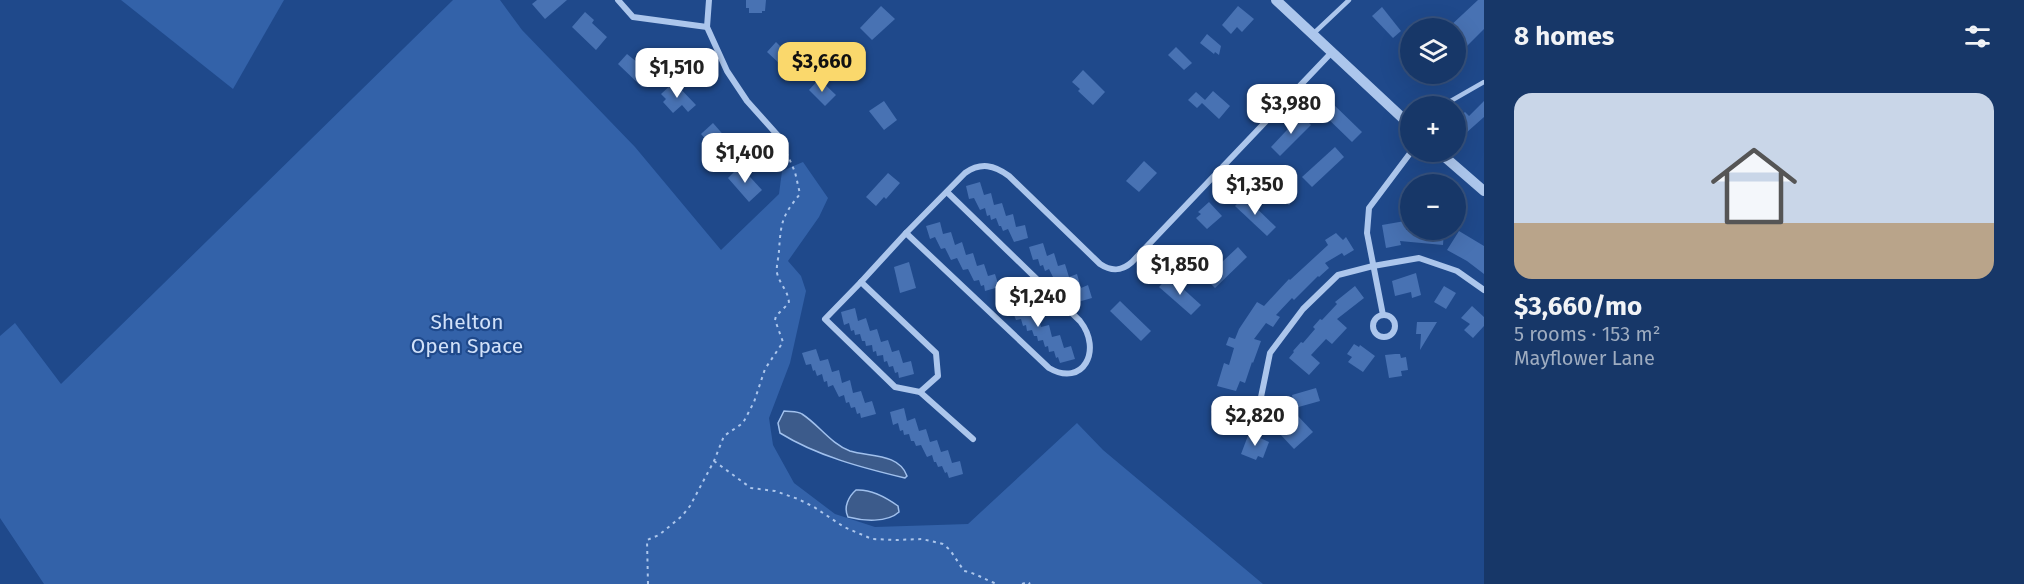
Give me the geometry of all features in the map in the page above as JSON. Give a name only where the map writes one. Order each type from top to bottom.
[{"type":"street","points":[[618,0],[633,17],[707,27]]},
{"type":"street","points":[[709,0],[707,27],[727,71],[747,101],[781,139]]},
{"type":"street","points":[[1276,0],[1400,116]]},
{"type":"street","points":[[973,439],[920,392],[895,387],[825,319],[906,232],[947,192],[972,168],[984,165],[997,168],[1009,176],[1100,264],[1115,270],[1124,268],[1332,52]]},
{"type":"street","points":[[1383,315],[1367,233],[1369,208],[1403,162]]},
{"type":"street","points":[[1451,162],[1484,191]]},
{"type":"street","points":[[906,232],[1049,368],[1067,373],[1086,364],[1091,347],[1088,334],[1080,321],[947,192]]},
{"type":"street","points":[[1261,397],[1270,353],[1303,309],[1338,275],[1419,258],[1457,271],[1484,290]]},
{"type":"street","points":[[861,282],[936,353],[938,376],[920,392]]},
{"type":"lane","points":[[1313,34],[1349,0]]},
{"type":"lane","points":[[1460,96],[1484,82]]},
{"type":"path","points":[[648,584],[647,540],[658,535],[682,516],[690,506],[714,461],[724,436],[743,423],[754,402],[765,369],[783,342],[775,320],[789,303],[786,290],[778,276],[780,226],[786,212],[800,194],[795,172],[781,139]]},
{"type":"path","points":[[714,461],[751,488],[775,491],[798,499],[844,526],[872,539],[922,539],[943,544],[950,550],[964,571],[975,573],[997,584]]},
{"type":"path","points":[[1022,584],[1028,582],[1030,584]]},
{"type":"green space","points":[[121,0],[284,0],[233,89]]},
{"type":"green space","name":"Shelton Open Space","points":[[453,0],[500,0],[522,30],[635,147],[721,250],[779,194],[782,171],[803,162],[828,198],[819,217],[788,261],[801,276],[806,291],[790,363],[769,418],[773,445],[794,483],[835,514],[875,527],[968,524],[1077,423],[1103,450],[1263,584],[44,584],[0,518],[0,336],[15,323],[61,384]]},
{"type":"shaded area","points":[[784,411],[802,414],[843,448],[883,457],[897,463],[907,476],[905,478],[857,465],[825,455],[794,441],[780,433],[778,423]]},
{"type":"shaded area","points":[[856,490],[884,497],[898,506],[899,512],[882,519],[868,520],[848,517],[846,509],[848,502]]},
{"type":"building","points":[[537,0],[567,0],[545,19],[532,4]]},
{"type":"building","points":[[746,0],[766,0],[765,11],[749,13]]},
{"type":"building","points":[[1478,0],[1484,0],[1484,29],[1466,47],[1466,18],[1459,18]]},
{"type":"building","points":[[881,6],[895,19],[872,40],[860,28]]},
{"type":"building","points":[[1238,6],[1254,19],[1242,32],[1237,27],[1231,34],[1222,25]]},
{"type":"building","points":[[1382,7],[1400,32],[1393,38],[1372,16]]},
{"type":"building","points":[[585,12],[594,20],[592,23],[607,37],[596,50],[572,27]]},
{"type":"building","points":[[1207,34],[1221,46],[1219,55],[1215,52],[1214,54],[1200,43]]},
{"type":"building","points":[[776,42],[784,50],[786,47],[802,66],[793,76],[767,52]]},
{"type":"building","points":[[1176,47],[1192,63],[1184,70],[1168,55]]},
{"type":"building","points":[[627,54],[653,75],[642,87],[618,64]]},
{"type":"building","points":[[1083,70],[1105,92],[1093,105],[1072,82]]},
{"type":"building","points":[[819,79],[836,95],[825,106],[809,90]]},
{"type":"building","points":[[674,82],[696,105],[688,112],[682,105],[673,113],[663,102],[666,99],[661,94]]},
{"type":"building","points":[[1213,91],[1230,106],[1219,119],[1202,103],[1197,108],[1188,100],[1196,92],[1205,100]]},
{"type":"building","points":[[884,101],[897,120],[884,130],[869,111]]},
{"type":"building","points":[[1484,101],[1484,117],[1466,133],[1466,113],[1469,116]]},
{"type":"building","points":[[1331,102],[1362,132],[1352,142],[1321,112]]},
{"type":"building","points":[[1301,115],[1311,125],[1280,156],[1271,147]]},
{"type":"building","points":[[713,123],[727,139],[715,150],[701,134]]},
{"type":"building","points":[[1335,147],[1344,157],[1312,187],[1302,177]]},
{"type":"building","points":[[1144,161],[1157,173],[1139,192],[1126,181]]},
{"type":"building","points":[[740,166],[762,190],[749,202],[728,178]]},
{"type":"building","points":[[1266,166],[1297,196],[1289,205],[1258,175]]},
{"type":"building","points":[[888,173],[900,183],[886,199],[884,197],[876,206],[866,197]]},
{"type":"building","points":[[980,182],[984,195],[991,193],[994,205],[1002,203],[1006,216],[1013,214],[1016,227],[1025,225],[1028,238],[1014,242],[1008,229],[1003,231],[996,218],[991,220],[985,208],[980,210],[974,198],[969,199],[966,186]]},
{"type":"building","points":[[1244,196],[1276,227],[1267,236],[1235,206]]},
{"type":"building","points":[[1209,202],[1222,216],[1207,229],[1196,218],[1201,214],[1198,212]]},
{"type":"building","points":[[940,222],[943,234],[951,232],[955,245],[962,242],[966,255],[973,253],[977,266],[984,264],[988,276],[995,274],[999,287],[985,291],[984,285],[981,286],[979,280],[974,281],[968,269],[963,270],[957,258],[951,260],[945,248],[941,249],[935,237],[930,239],[926,226]]},
{"type":"building","points":[[1400,222],[1400,240],[1443,240],[1443,245],[1400,241],[1401,245],[1386,248],[1382,225]]},
{"type":"building","points":[[1336,233],[1343,240],[1346,237],[1354,250],[1344,256],[1342,253],[1325,263],[1329,268],[1294,300],[1292,298],[1276,315],[1280,317],[1273,327],[1266,323],[1254,339],[1261,341],[1245,383],[1240,381],[1236,391],[1217,386],[1224,363],[1229,365],[1234,348],[1226,345],[1229,337],[1235,339],[1257,302],[1264,306],[1289,279],[1328,245],[1325,240]]},
{"type":"building","points":[[1466,235],[1484,246],[1484,274],[1467,261],[1447,250],[1453,240],[1466,240]]},
{"type":"building","points":[[1043,243],[1047,256],[1054,253],[1058,266],[1065,264],[1069,277],[1077,274],[1081,288],[1088,285],[1092,298],[1078,302],[1071,290],[1066,292],[1060,280],[1055,281],[1049,269],[1045,271],[1038,259],[1033,260],[1029,247]]},
{"type":"building","points":[[1238,247],[1247,257],[1215,288],[1205,278]]},
{"type":"building","points":[[909,262],[916,288],[900,293],[894,267]]},
{"type":"building","points":[[1416,273],[1421,295],[1412,298],[1411,292],[1395,296],[1392,281]]},
{"type":"building","points":[[1169,276],[1201,305],[1191,315],[1159,287]]},
{"type":"building","points":[[1355,286],[1364,298],[1337,319],[1347,328],[1332,344],[1326,339],[1311,355],[1320,363],[1309,375],[1289,358],[1315,329],[1313,327],[1320,319],[1322,320],[1337,304],[1335,302]]},
{"type":"building","points":[[1444,286],[1456,293],[1446,309],[1434,302]]},
{"type":"building","points":[[1015,293],[1019,305],[1027,303],[1030,316],[1037,314],[1041,327],[1049,325],[1052,337],[1060,335],[1064,348],[1071,346],[1075,359],[1060,363],[1054,351],[1049,352],[1048,346],[1045,347],[1043,340],[1038,341],[1032,330],[1027,331],[1026,325],[1023,326],[1021,319],[1016,320],[1014,315],[1011,315],[1009,308],[1005,310],[1001,297]]},
{"type":"building","points":[[1120,301],[1151,331],[1141,341],[1110,311]]},
{"type":"building","points":[[1472,306],[1484,317],[1484,326],[1473,338],[1464,330],[1470,324],[1461,318]]},
{"type":"building","points":[[855,308],[858,321],[866,318],[870,331],[877,329],[881,342],[888,340],[892,352],[899,350],[903,363],[911,361],[914,374],[899,378],[893,366],[889,367],[887,361],[884,362],[883,355],[877,356],[876,351],[873,352],[872,345],[866,346],[860,334],[855,335],[854,330],[851,331],[849,323],[844,325],[841,312]]},
{"type":"building","points":[[1417,322],[1437,322],[1420,350],[1421,334],[1416,334]]},
{"type":"building","points":[[1354,344],[1359,347],[1360,345],[1375,356],[1363,372],[1348,362],[1352,357],[1347,354]]},
{"type":"building","points":[[816,349],[820,361],[828,359],[832,372],[839,370],[842,383],[850,380],[853,393],[861,391],[865,403],[872,401],[876,414],[861,418],[855,407],[851,408],[849,402],[846,403],[844,395],[839,397],[833,385],[828,387],[827,381],[824,382],[822,374],[817,376],[811,364],[806,365],[802,353]]},
{"type":"building","points":[[1400,354],[1401,358],[1406,357],[1408,370],[1401,371],[1402,376],[1389,378],[1385,355]]},
{"type":"building","points":[[1316,388],[1320,401],[1295,408],[1292,395]]},
{"type":"building","points":[[1237,403],[1241,415],[1235,417],[1236,420],[1233,421],[1235,426],[1224,430],[1221,421],[1215,423],[1211,411]]},
{"type":"building","points":[[904,408],[907,421],[915,418],[919,431],[926,429],[930,442],[937,440],[941,452],[948,450],[952,463],[960,461],[963,474],[949,478],[942,466],[938,467],[934,462],[932,455],[927,457],[921,445],[916,446],[909,434],[904,435],[903,430],[900,431],[898,423],[893,425],[890,412]]},
{"type":"building","points":[[1297,415],[1313,432],[1294,449],[1279,433]]},
{"type":"building","points":[[1249,433],[1269,442],[1263,458],[1258,456],[1256,460],[1241,454]]}]
